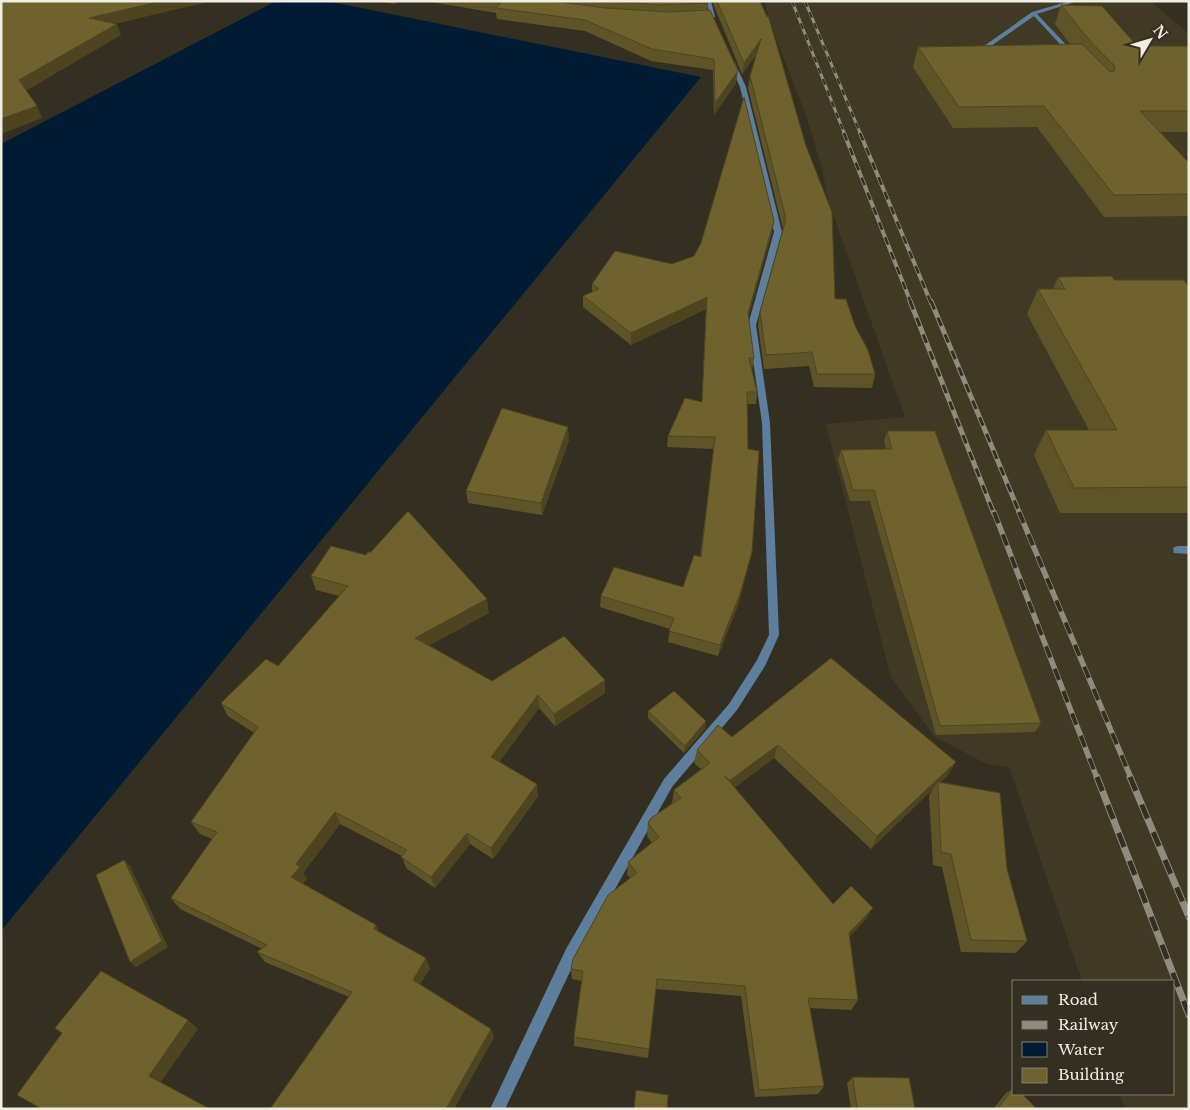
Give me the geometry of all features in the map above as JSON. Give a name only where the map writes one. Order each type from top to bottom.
[{"type":"street","points":[[709,1],[716,26]]},
{"type":"street","points":[[978,57],[986,48],[1034,13],[1076,1]]},
{"type":"street","points":[[1034,13],[1079,62]]},
{"type":"street","points":[[694,20],[712,17]]},
{"type":"street","points":[[497,1109],[571,954],[668,783],[733,707],[761,663],[774,635],[766,423],[752,324],[778,232],[743,88],[727,52]]},
{"type":"street","points":[[1178,550],[1189,550]]},
{"type":"shaded area","points":[[764,1],[1150,1],[1189,34],[1189,1109],[1125,1109],[1120,1095],[1175,1095],[1175,980],[1082,980],[1009,767],[987,764],[935,737],[891,678],[826,424],[905,417],[829,203],[821,164],[805,113]]},
{"type":"water","points":[[276,1],[327,1],[701,77],[1,931],[1,144]]},
{"type":"building","points":[[1,1],[162,1],[89,18],[117,24],[19,80],[37,106],[1,119]]},
{"type":"building","points":[[490,1],[551,1],[606,8],[669,12],[710,10],[738,71],[715,103],[714,59],[652,49],[585,20],[496,8],[501,3]]},
{"type":"building","points":[[611,1],[708,1],[708,3],[660,5]]},
{"type":"building","points":[[717,1],[760,1],[767,17],[768,15],[806,146],[832,212],[835,299],[846,299],[855,326],[868,350],[875,374],[817,374],[812,352],[766,355],[760,312],[786,219],[750,76],[761,39],[744,63]]},
{"type":"building","points":[[1061,5],[1102,6],[1137,46],[1189,46],[1189,111],[1140,111],[1189,163],[1189,194],[1114,195],[1044,106],[959,107],[918,47],[1082,44],[1109,71],[1114,72],[1115,66],[1091,42]]},
{"type":"building","points":[[744,97],[774,221],[748,313],[754,358],[749,358],[757,392],[747,392],[748,449],[759,451],[752,552],[740,594],[720,645],[669,631],[674,618],[601,596],[614,567],[683,587],[694,555],[701,557],[715,437],[668,436],[685,398],[702,402],[707,297],[631,333],[583,296],[599,289],[592,284],[615,251],[672,264],[694,256],[701,243]]},
{"type":"building","points":[[1112,276],[1114,280],[1184,280],[1189,287],[1189,487],[1074,488],[1046,430],[1117,430],[1038,289],[1065,289],[1058,277]]},
{"type":"building","points":[[502,408],[568,427],[541,503],[466,491]]},
{"type":"building","points":[[887,431],[935,431],[1041,723],[940,726],[874,490],[853,490],[841,450],[892,449]]},
{"type":"building","points":[[408,511],[487,599],[415,638],[492,681],[564,636],[605,680],[554,714],[538,695],[491,757],[537,784],[491,848],[467,833],[431,877],[401,857],[407,850],[335,812],[296,864],[300,867],[291,877],[376,925],[374,929],[426,958],[413,980],[491,1029],[446,1109],[270,1109],[352,992],[257,952],[267,945],[171,898],[217,832],[191,822],[258,727],[221,703],[266,659],[278,666],[348,586],[311,576],[331,546],[366,555],[368,552],[371,552]]},
{"type":"building","points":[[831,658],[956,762],[877,836],[778,745],[729,781],[833,904],[851,886],[873,908],[849,933],[858,1000],[808,998],[824,1086],[759,1090],[745,986],[657,979],[649,1049],[574,1037],[583,971],[571,969],[573,959],[608,895],[637,873],[628,862],[659,837],[648,823],[651,818],[681,798],[674,790],[710,763],[697,750],[718,725],[732,737]]},
{"type":"building","points":[[674,691],[706,721],[685,746],[648,711]]},
{"type":"building","points":[[938,782],[1000,793],[1007,869],[1027,941],[971,940],[951,854],[941,852]]},
{"type":"building","points":[[124,860],[162,941],[130,962],[96,875]]},
{"type":"building","points":[[101,971],[188,1020],[149,1076],[210,1109],[42,1109],[17,1095],[62,1033],[55,1028]]},
{"type":"building","points":[[853,1077],[909,1078],[915,1109],[857,1109]]},
{"type":"building","points":[[636,1090],[668,1095],[667,1109],[634,1109]]},
{"type":"building","points":[[1012,1090],[1012,1095],[1023,1095],[1037,1109],[997,1109]]},
{"type":"railway","points":[[792,1],[845,135]]},
{"type":"railway","points":[[805,1],[861,135]]},
{"type":"railway","points":[[844,133],[911,303]]},
{"type":"railway","points":[[860,133],[931,303]]},
{"type":"railway","points":[[910,301],[994,514]]},
{"type":"railway","points":[[931,301],[1020,514]]},
{"type":"railway","points":[[994,512],[1097,778]]},
{"type":"railway","points":[[1019,512],[1131,778]]},
{"type":"railway","points":[[1097,777],[1189,1015]]},
{"type":"railway","points":[[1130,777],[1189,917]]}]
